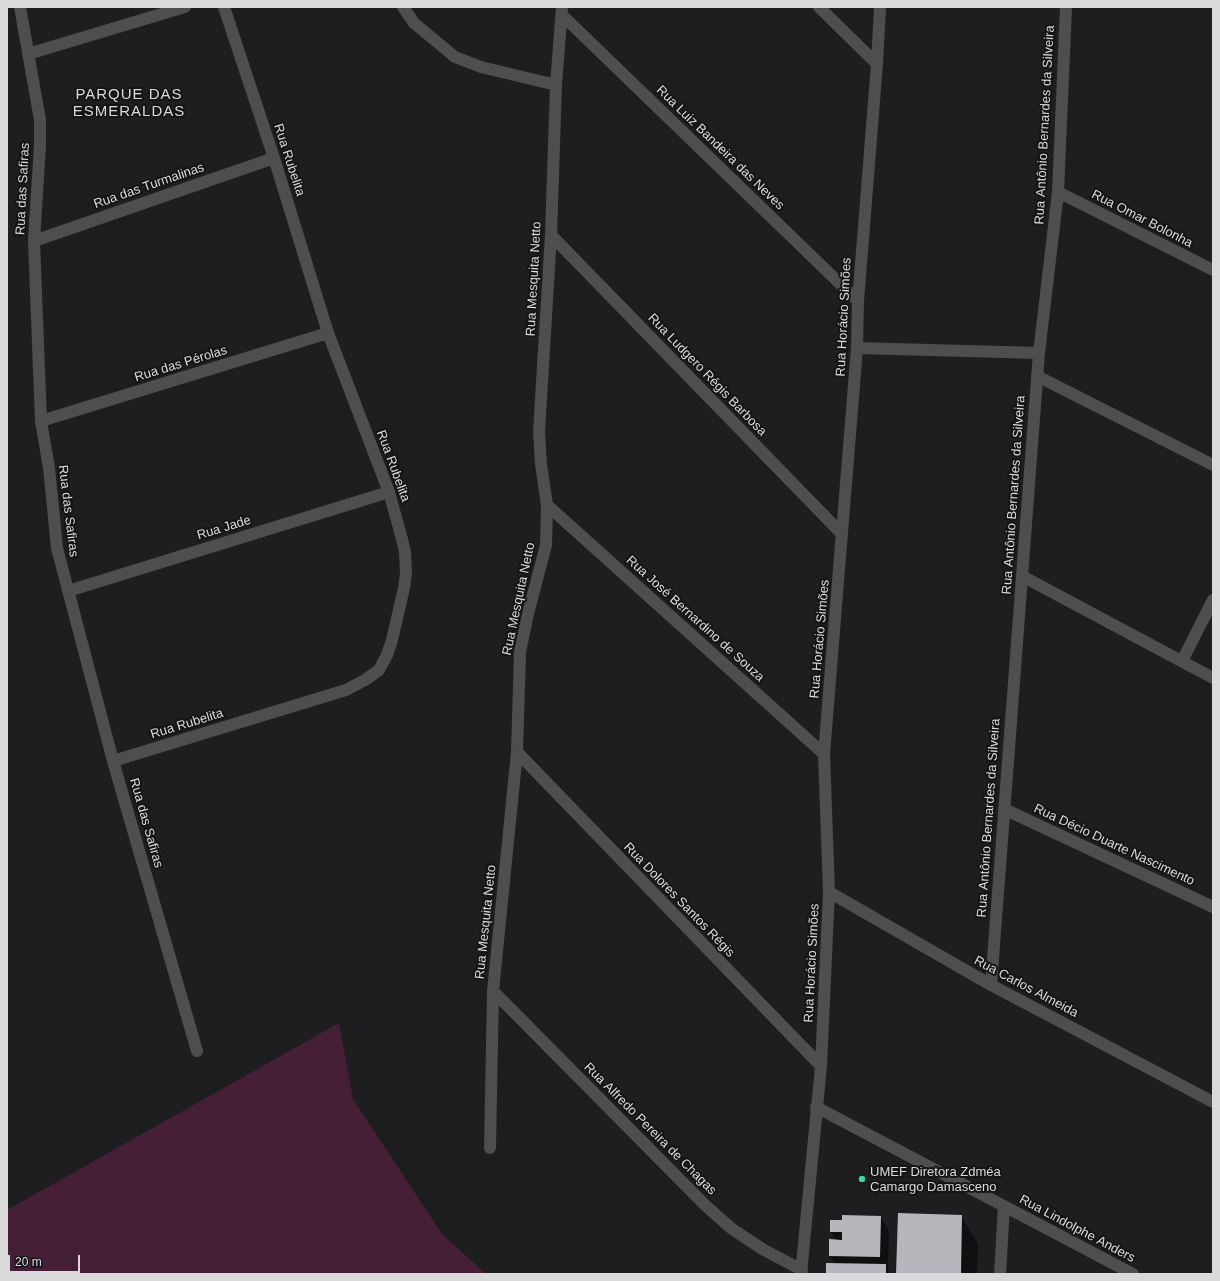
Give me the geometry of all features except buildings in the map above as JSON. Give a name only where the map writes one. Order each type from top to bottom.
[{"type":"street","name":"Rua das Safiras","points":[[20,7],[40,120],[40,145],[34,241],[41,421],[49,468],[57,548],[113,761],[197,1051]]},
{"type":"street","points":[[28,54],[185,7]]},
{"type":"street","name":"Rua Rubelita","points":[[113,761],[346,690],[365,680],[379,670],[387,655],[404,588],[406,573],[405,552],[389,492],[328,333],[274,158],[224,7]]},
{"type":"street","points":[[402,7],[414,23],[455,57],[480,67],[556,85]]},
{"type":"street","points":[[819,7],[877,64]]},
{"type":"street","name":"Rua Horácio Simões","points":[[801,1272],[821,1066],[829,892],[824,754],[857,348],[858,301],[877,64],[880,7]]},
{"type":"street","name":"Rua Antônio Bernardes da Silveira","points":[[991,985],[1037,376],[1058,192],[1066,7]]},
{"type":"street","name":"Rua Mesquita Netto","points":[[490,1148],[493,991],[518,752],[520,652],[546,545],[547,505],[541,464],[539,432],[551,235],[556,85],[562,11]]},
{"type":"street","name":"Rua Luiz Bandeira das Neves","points":[[562,11],[858,301]]},
{"type":"street","name":"Rua das Turmalinas","points":[[34,241],[274,158]]},
{"type":"street","name":"Rua Omar Bolonha","points":[[1058,192],[1213,270]]},
{"type":"street","name":"Rua Ludgero Régis Barbosa","points":[[551,235],[842,534]]},
{"type":"street","name":"Rua das Pérolas","points":[[41,421],[328,333]]},
{"type":"street","points":[[857,348],[1039,353]]},
{"type":"street","points":[[1037,376],[1213,465]]},
{"type":"street","name":"Rua Jade","points":[[68,591],[389,492]]},
{"type":"street","name":"Rua José Bernardino de Souza","points":[[547,505],[824,754]]},
{"type":"street","points":[[1022,576],[1213,678]]},
{"type":"street","points":[[1182,661],[1213,600]]},
{"type":"street","name":"Rua Dolores Santos Régis","points":[[518,752],[821,1066]]},
{"type":"street","name":"Rua Décio Duarte Nascimento","points":[[1004,809],[1213,907]]},
{"type":"street","name":"Rua Carlos Almeida","points":[[829,892],[991,985],[1213,1102]]},
{"type":"street","name":"Rua Alfredo Pereira de Chagas","points":[[493,991],[706,1206],[732,1229],[801,1272]]},
{"type":"street","name":"Rua Lindolphe Anders","points":[[816,1107],[1133,1274]]},
{"type":"street","points":[[1000,1274],[1004,1206]]},
{"type":"shaded area","points":[[339,1023],[353,1099],[442,1234],[486,1274],[7,1274],[7,1210]]},
{"type":"place","name":"UMEF Diretora Zdméa Camargo Damasceno","points":[[862,1179]]},
{"type":"district","name":"PARQUE DAS ESMERALDAS","points":[[129,104]]}]
